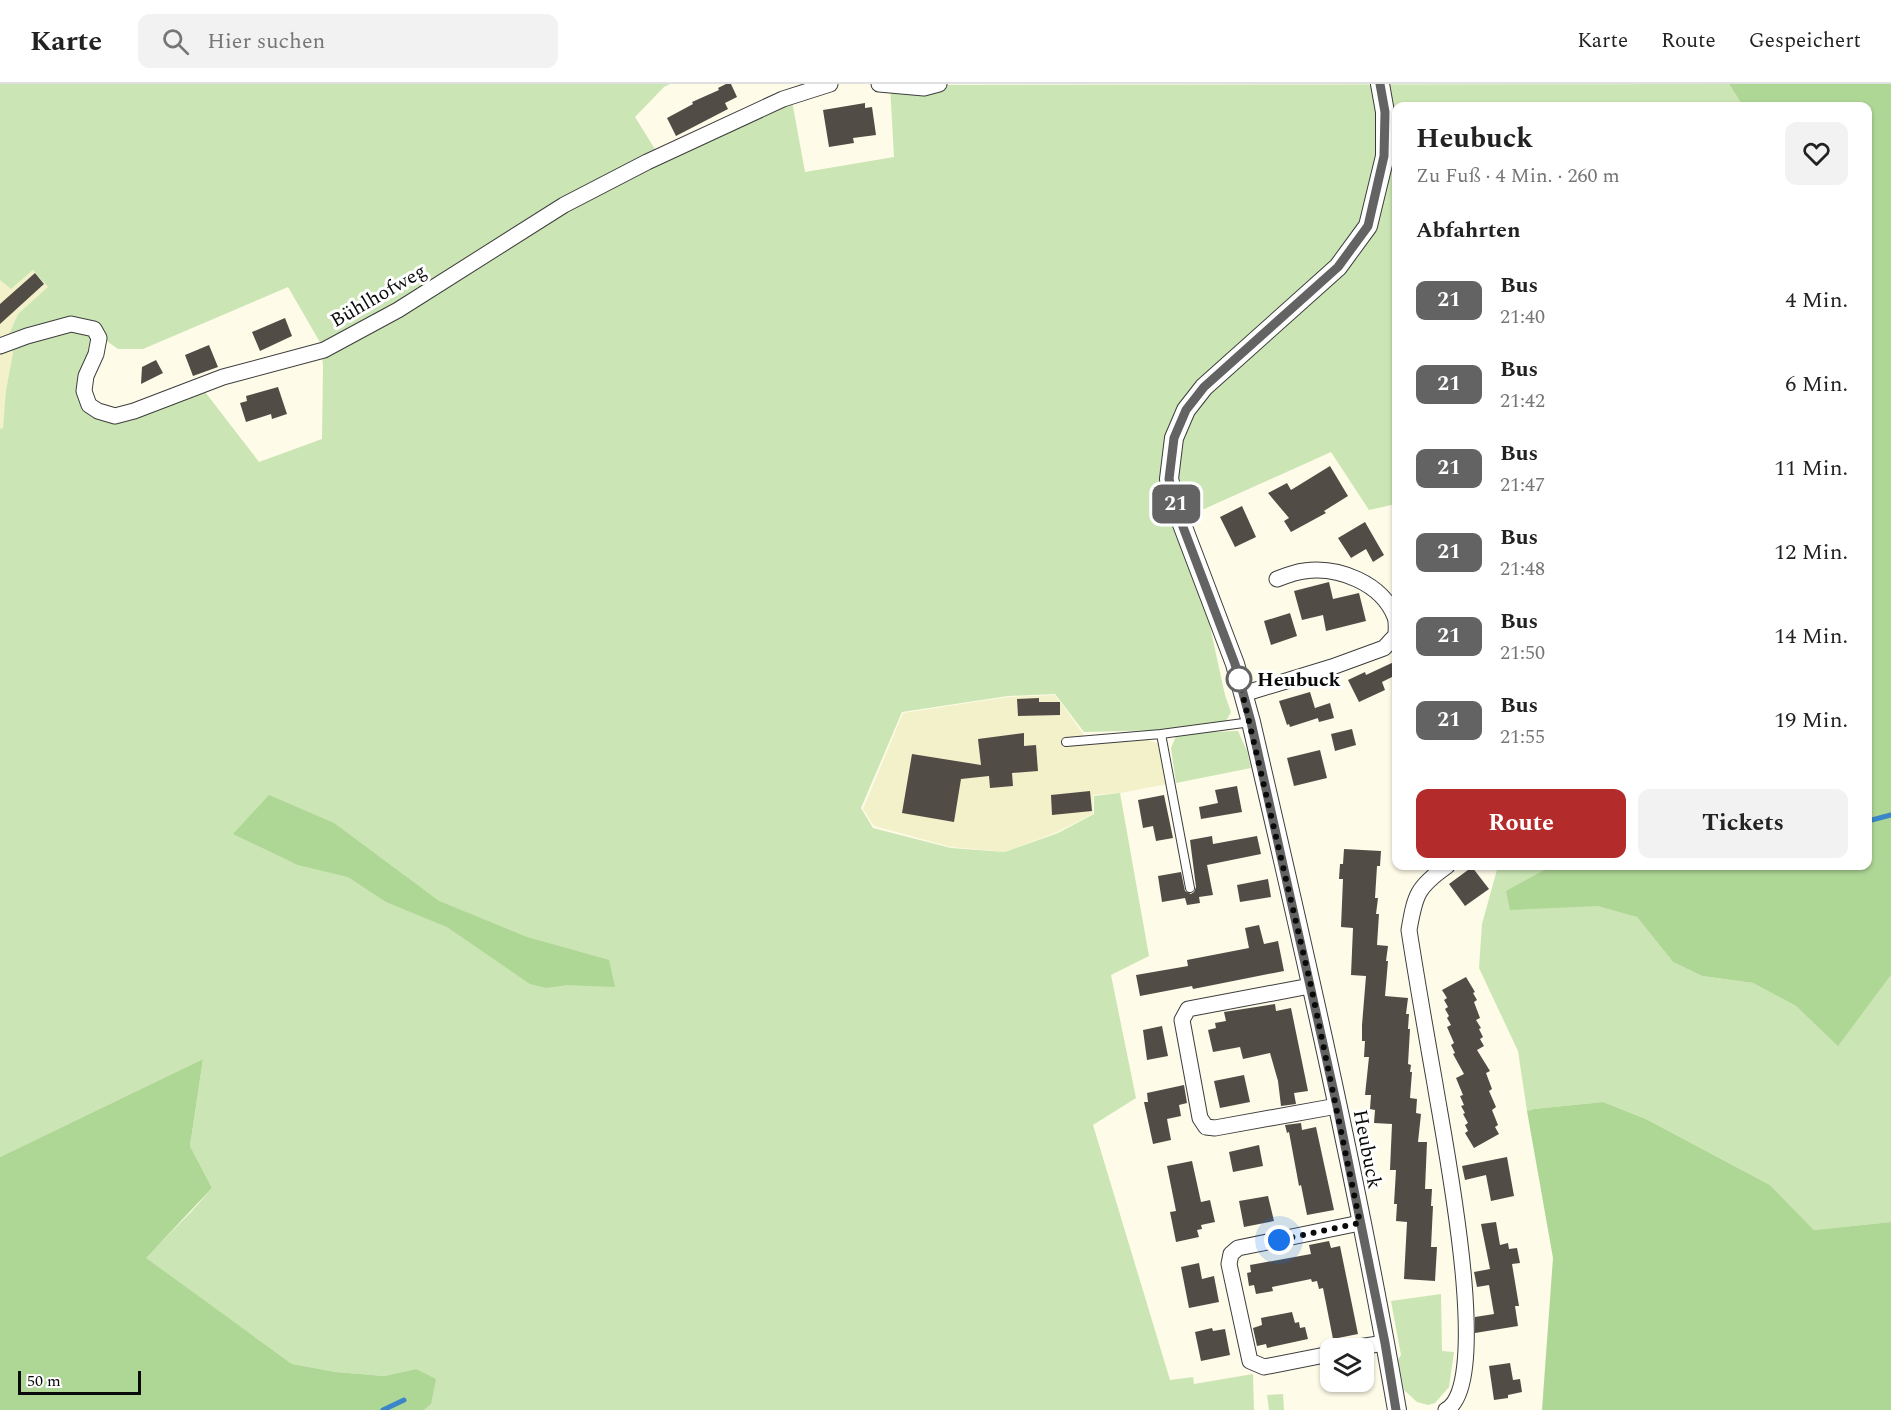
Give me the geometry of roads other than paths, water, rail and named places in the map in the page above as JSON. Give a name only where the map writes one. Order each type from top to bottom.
[{"type":"street","name":"Bühlhofweg","points":[[0,346],[71,324],[94,329],[99,338],[98,346],[86,376],[84,392],[89,405],[98,411],[116,416],[134,411],[223,377],[324,350],[398,310],[564,205],[647,162],[783,99],[830,84]]},
{"type":"street","points":[[879,84],[924,88],[939,84]]},
{"type":"street","name":"Heubuck","points":[[1380,84],[1385,112],[1384,156],[1368,226],[1338,267],[1204,387],[1186,410],[1174,438],[1169,479],[1180,519],[1235,664],[1251,722],[1337,1106],[1385,1343],[1396,1410]]},
{"type":"street","points":[[1277,579],[1305,571],[1338,572],[1362,580],[1383,598],[1392,612]]},
{"type":"street","points":[[1243,694],[1332,667],[1384,648],[1392,640]]},
{"type":"street","points":[[1441,870],[1420,889],[1414,900],[1409,930],[1460,1231],[1465,1293],[1466,1342],[1460,1392],[1456,1401],[1446,1410]]},
{"type":"street","points":[[1311,986],[1188,1010],[1182,1020],[1200,1118],[1206,1126],[1215,1128],[1337,1106]]},
{"type":"street","points":[[1320,1356],[1264,1367],[1250,1361],[1229,1264],[1231,1254],[1238,1248],[1360,1223]]},
{"type":"street","points":[[1374,1345],[1385,1343]]},
{"type":"lane","points":[[1066,742],[1161,734],[1251,722]]},
{"type":"lane","points":[[1161,734],[1190,888]]},
{"type":"waterway","points":[[1872,820],[1891,815]]},
{"type":"waterway","points":[[383,1410],[404,1400]]},
{"type":"place","name":"Heubuck","points":[[1239,679]]}]
